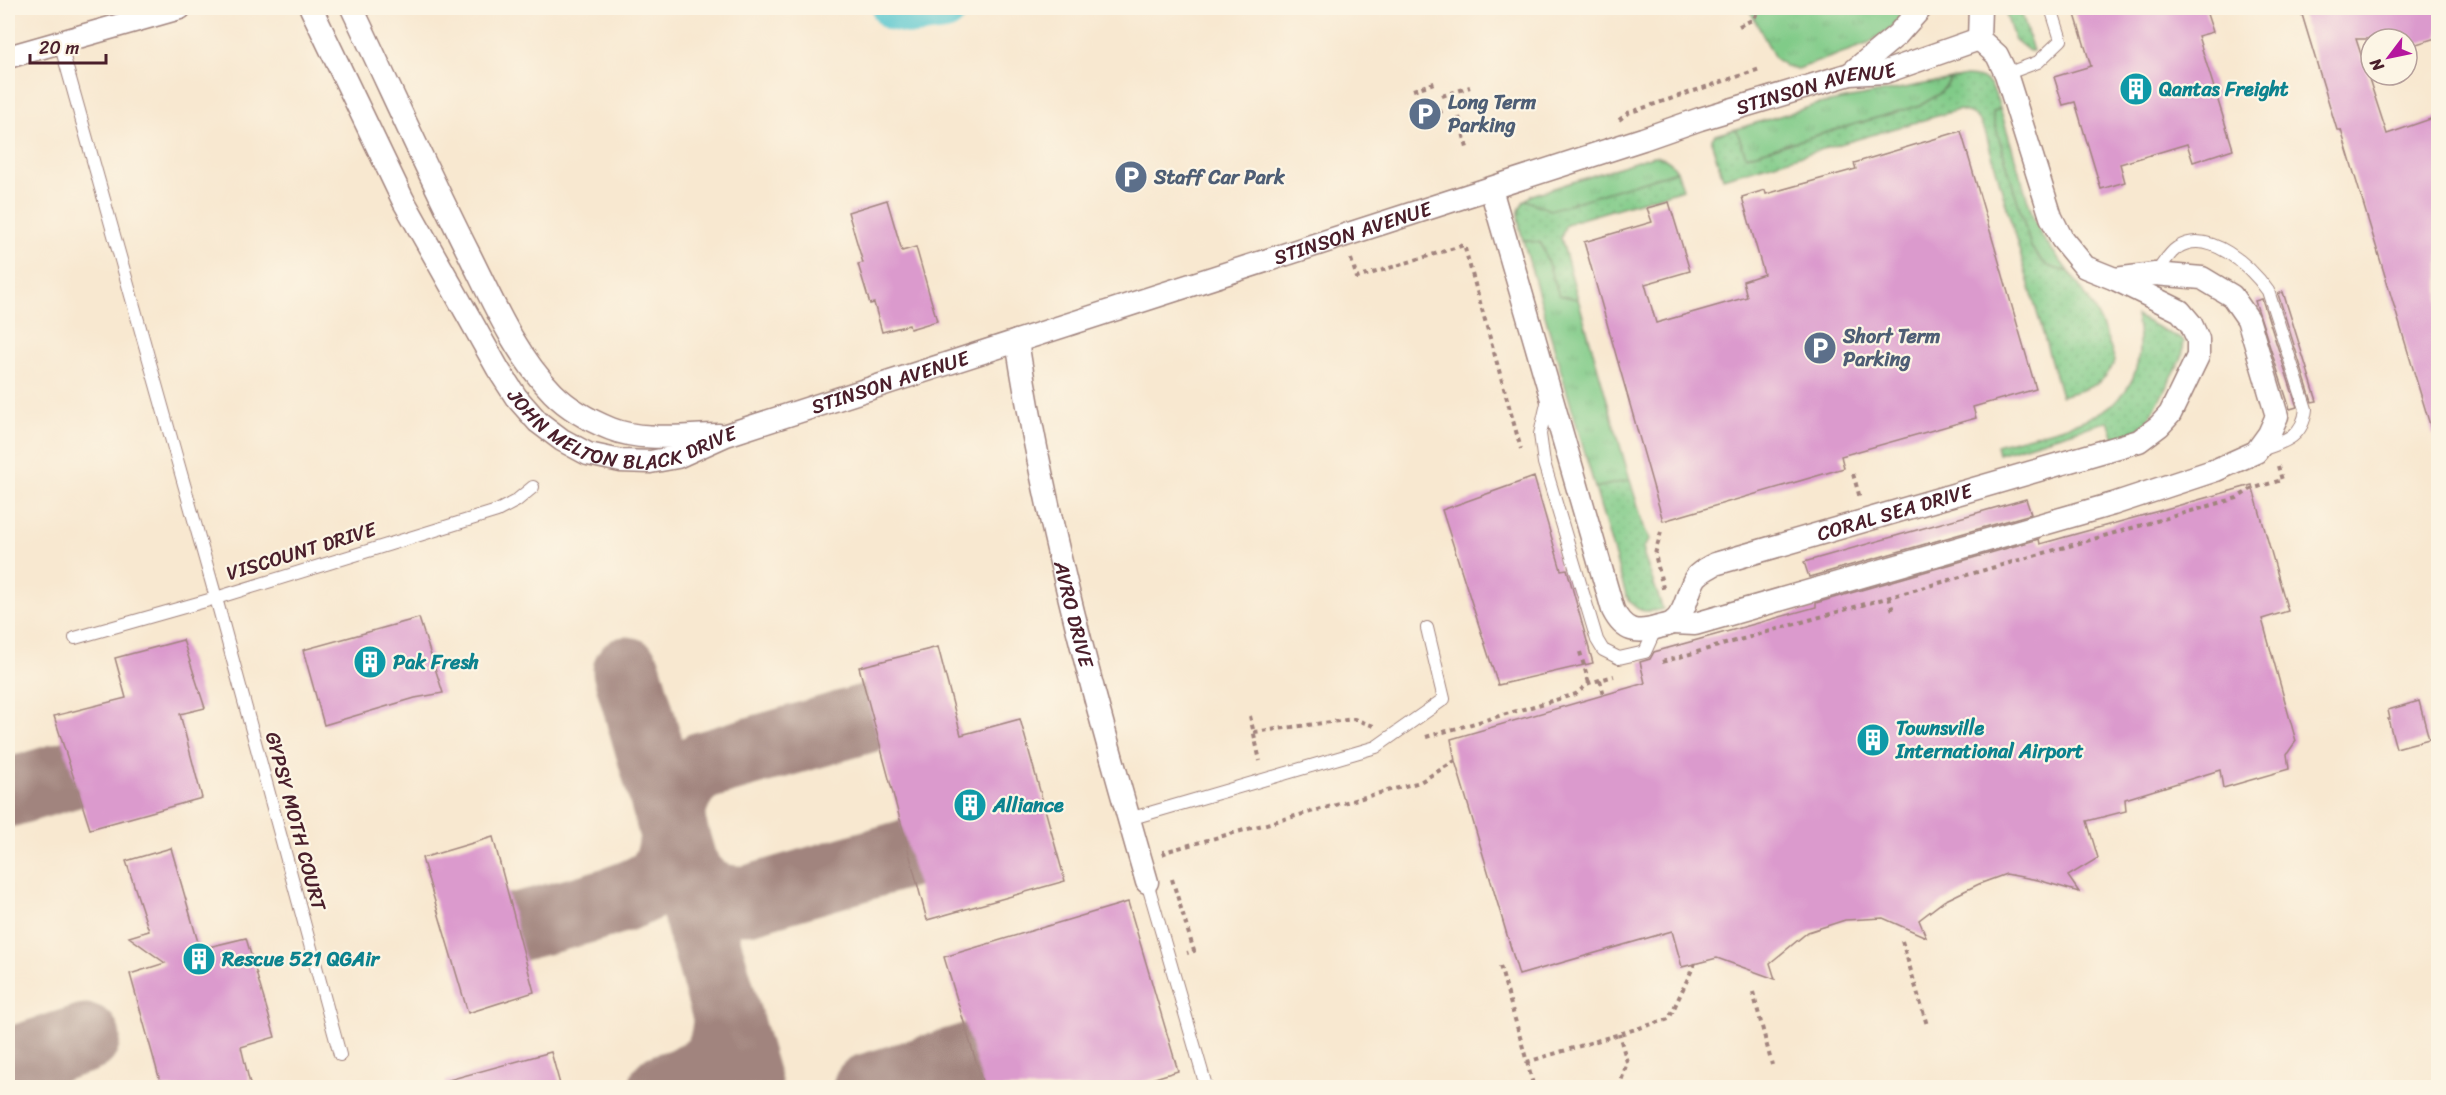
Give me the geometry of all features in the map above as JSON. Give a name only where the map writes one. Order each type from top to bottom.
[{"type":"street","points":[[8,57],[180,8]]},
{"type":"street","name":"JOHN MELTON BLACK DRIVE","points":[[311,8],[403,200],[498,369],[516,397],[538,422],[562,440],[588,454],[621,461],[650,462],[677,457],[726,435]]},
{"type":"street","name":"JOHN MELTON BLACK DRIVE","points":[[352,8],[504,325],[528,364],[555,395],[582,414],[611,429],[632,434],[641,436],[726,435]]},
{"type":"street","points":[[1850,74],[1897,35],[1920,8]]},
{"type":"street","points":[[1979,39],[1980,8]]},
{"type":"street","name":"STINSON AVENUE","points":[[726,435],[1491,189],[1700,119],[1850,74],[1885,72],[1979,39]]},
{"type":"street","name":"CORAL SEA DRIVE","points":[[1664,626],[1685,605],[1697,576],[1715,564],[2139,441],[2150,434],[2170,414],[2198,356],[2198,339],[2191,324],[2180,311],[2085,267],[2062,238],[2051,217],[2006,74],[1997,56],[1979,39]]},
{"type":"street","points":[[1491,189],[1613,610],[1623,626],[1633,630],[1645,631],[1664,626],[1695,624],[2113,504],[2217,470],[2256,452],[2269,434],[2277,416],[2248,320],[2232,296],[2202,278],[2155,274],[2115,279]]},
{"type":"street","name":"AVRO DRIVE","points":[[1017,342],[1039,468],[1147,882]]},
{"type":"lane","points":[[2006,74],[2038,62],[2061,40],[2051,8]]},
{"type":"lane","name":"GYPSY MOTH COURT","points":[[60,43],[216,598],[340,1055]]},
{"type":"lane","points":[[2155,274],[2177,248],[2194,243],[2218,246],[2242,261],[2268,291],[2306,409],[2305,422],[2297,434],[2256,452]]},
{"type":"lane","points":[[1549,391],[1540,434],[1544,464],[1597,640],[1603,650],[1619,658],[1644,651],[1664,626]]},
{"type":"lane","name":"VISCOUNT DRIVE","points":[[75,638],[216,598],[497,511],[516,501],[533,487]]},
{"type":"lane","points":[[1129,819],[1376,747],[1444,699],[1426,628]]},
{"type":"lane","points":[[1147,882],[1206,1086]]},
{"type":"path","points":[[1739,26],[1754,19],[1759,8]]},
{"type":"path","points":[[1413,90],[1437,82]]},
{"type":"path","points":[[1442,96],[1470,87]]},
{"type":"path","points":[[1421,117],[1446,110]]},
{"type":"path","points":[[1459,117],[1467,148]]},
{"type":"path","points":[[1344,236],[1357,278],[1464,245],[1524,459]]},
{"type":"path","points":[[1658,663],[2237,498],[2251,489],[2282,480],[2278,466]]},
{"type":"path","points":[[1580,650],[1589,683],[1623,673]]},
{"type":"path","points":[[1600,680],[1604,695]]},
{"type":"path","points":[[1250,716],[1264,780]]},
{"type":"path","points":[[1167,863],[1164,852],[1420,782],[1455,761]]},
{"type":"path","points":[[1169,958],[1194,951],[1171,874]]},
{"type":"path","points":[[1902,941],[1927,1025]]},
{"type":"path","points":[[1527,1062],[1669,1019],[1695,963]]},
{"type":"path","points":[[1500,966],[1534,1088]]},
{"type":"path","points":[[1753,992],[1772,1065]]},
{"type":"path","points":[[1618,1088],[1627,1062],[1619,1034]]},
{"type":"green space","points":[[1911,8],[1895,25],[1867,44],[1798,69],[1785,66],[1775,58],[1749,9]]},
{"type":"green space","points":[[2004,8],[2020,8],[2033,51],[2029,51],[2014,39]]},
{"type":"green space","points":[[1965,76],[1985,80],[1995,94],[2000,108],[1993,112],[1993,118],[2031,247],[2046,265],[2068,271],[2090,302],[2106,335],[2115,361],[2105,377],[2086,389],[2061,396],[1985,131],[1977,119],[1968,112],[1958,110],[1723,178],[1712,144],[1715,135],[1736,129],[1746,156],[1921,105],[1938,95],[1952,79]]},
{"type":"green space","points":[[1952,79],[1938,95],[1921,105],[1746,156],[1736,129],[1819,104]]},
{"type":"green space","points":[[2000,108],[2033,217],[2043,238],[2068,271],[2046,265],[2031,247],[1993,118],[1993,112]]},
{"type":"green space","points":[[1653,156],[1667,160],[1677,171],[1549,211],[1525,200],[1532,195]]},
{"type":"green space","points":[[1677,171],[1683,189],[1574,221],[1565,226],[1561,238],[1578,299],[1559,295],[1541,243],[1523,240],[1518,214],[1525,200],[1550,210]]},
{"type":"green space","points":[[1523,240],[1541,243],[1559,295],[1578,299],[1630,480],[1595,488]]},
{"type":"green space","points":[[2136,316],[2184,341],[2182,358],[2149,419],[2138,430],[2114,439],[2108,421],[1998,454],[1996,445],[2079,422],[2102,411],[2121,397],[2133,377],[2139,350]]},
{"type":"green space","points":[[1630,480],[1645,530],[1650,539],[1644,547],[1644,556],[1663,609],[1657,611],[1641,610],[1629,601],[1595,488]]},
{"type":"building","name":"Qantas Freight","points":[[2073,8],[2205,8],[2213,32],[2198,36],[2233,149],[2193,162],[2187,144],[2120,164],[2125,182],[2101,189],[2075,102],[2063,105],[2054,77],[2091,66]]},
{"type":"building","points":[[2300,8],[2439,8],[2439,37],[2419,43],[2419,27],[2359,27],[2359,39],[2356,39],[2359,48],[2359,87],[2372,87],[2387,134],[2439,116],[2439,434],[2433,435],[2341,130],[2337,130]]},
{"type":"building","name":"Short Term Parking","points":[[1961,131],[2036,389],[1973,407],[1976,418],[1841,456],[1844,468],[1663,521],[1584,242],[1652,222],[1647,208],[1669,202],[1690,271],[1645,284],[1656,323],[1747,297],[1743,281],[1764,274],[1742,197],[1765,190],[1766,194],[1856,169],[1854,163]]},
{"type":"building","points":[[887,200],[902,251],[916,247],[937,321],[910,329],[909,325],[882,332],[874,303],[870,304],[858,264],[863,263],[848,212]]},
{"type":"building","points":[[2283,292],[2317,401],[2312,402],[2278,294]]},
{"type":"building","points":[[2262,299],[2297,407],[2290,409],[2255,301]]},
{"type":"building","points":[[1534,477],[1561,570],[1567,569],[1593,663],[1498,685],[1442,510]]},
{"type":"building","name":"Townsville International Airport","points":[[2252,485],[2288,611],[2262,619],[2296,741],[2287,754],[2289,769],[2223,788],[2220,770],[2125,799],[2126,811],[2087,821],[2098,858],[2068,876],[2079,892],[2038,880],[2006,874],[1944,901],[1919,920],[1926,937],[1883,918],[1845,920],[1808,932],[1770,963],[1775,979],[1717,958],[1682,967],[1672,931],[1519,975],[1455,761],[1451,739],[1645,683],[1640,662],[1650,659],[1654,652],[1816,607],[1816,603],[2039,539],[2040,544]]},
{"type":"building","points":[[2026,499],[2031,514],[1809,577],[1804,562]]},
{"type":"building","name":"Pak Fresh","points":[[419,618],[443,693],[415,698],[324,725],[303,650]]},
{"type":"building","points":[[183,640],[205,708],[180,714],[202,798],[90,829],[54,716],[126,698],[115,658]]},
{"type":"building","name":"Alliance","points":[[938,647],[961,735],[1020,719],[1065,881],[927,920],[859,667]]},
{"type":"building","points":[[2419,701],[2429,739],[2396,748],[2388,719],[2390,719],[2388,710]]},
{"type":"building","points":[[493,837],[534,992],[468,1013],[422,858]]},
{"type":"building","name":"Rescue 521 QGAir","points":[[171,848],[200,949],[246,938],[275,1037],[241,1047],[251,1088],[162,1088],[130,974],[165,963],[129,937],[149,931],[126,861]]},
{"type":"building","points":[[1128,902],[1178,1071],[1122,1088],[984,1088],[944,957]]},
{"type":"building","points":[[551,1052],[561,1088],[446,1088],[445,1081]]},
{"type":"waterway","points":[[895,8],[914,12],[944,8]]},
{"type":"taxiway","points":[[627,671],[748,1088]]},
{"type":"taxiway","points":[[671,822],[673,805],[679,790],[688,777],[702,766],[872,717]]},
{"type":"taxiway","points":[[8,793],[72,774]]},
{"type":"taxiway","points":[[517,927],[616,900],[651,884],[661,876],[667,865],[674,832]]},
{"type":"taxiway","points":[[684,866],[690,876],[710,894],[727,899],[748,900],[909,853]]},
{"type":"taxiway","points":[[663,1088],[691,1078],[711,1065],[723,1046],[727,1016]]},
{"type":"taxiway","points":[[8,1073],[26,1057],[86,1038]]},
{"type":"taxiway","points":[[867,1088],[974,1056]]},
{"type":"place","name":"Qantas Freight","points":[[2136,89]]},
{"type":"place","name":"Long Term Parking","points":[[1425,114]]},
{"type":"place","name":"Staff Car Park","points":[[1131,177]]},
{"type":"place","name":"Short Term Parking","points":[[1820,348]]},
{"type":"place","name":"Pak Fresh","points":[[370,662]]},
{"type":"place","name":"Townsville International Airport","points":[[1873,740]]},
{"type":"place","name":"Alliance","points":[[970,805]]},
{"type":"place","name":"Rescue 521 QGAir","points":[[199,959]]}]
